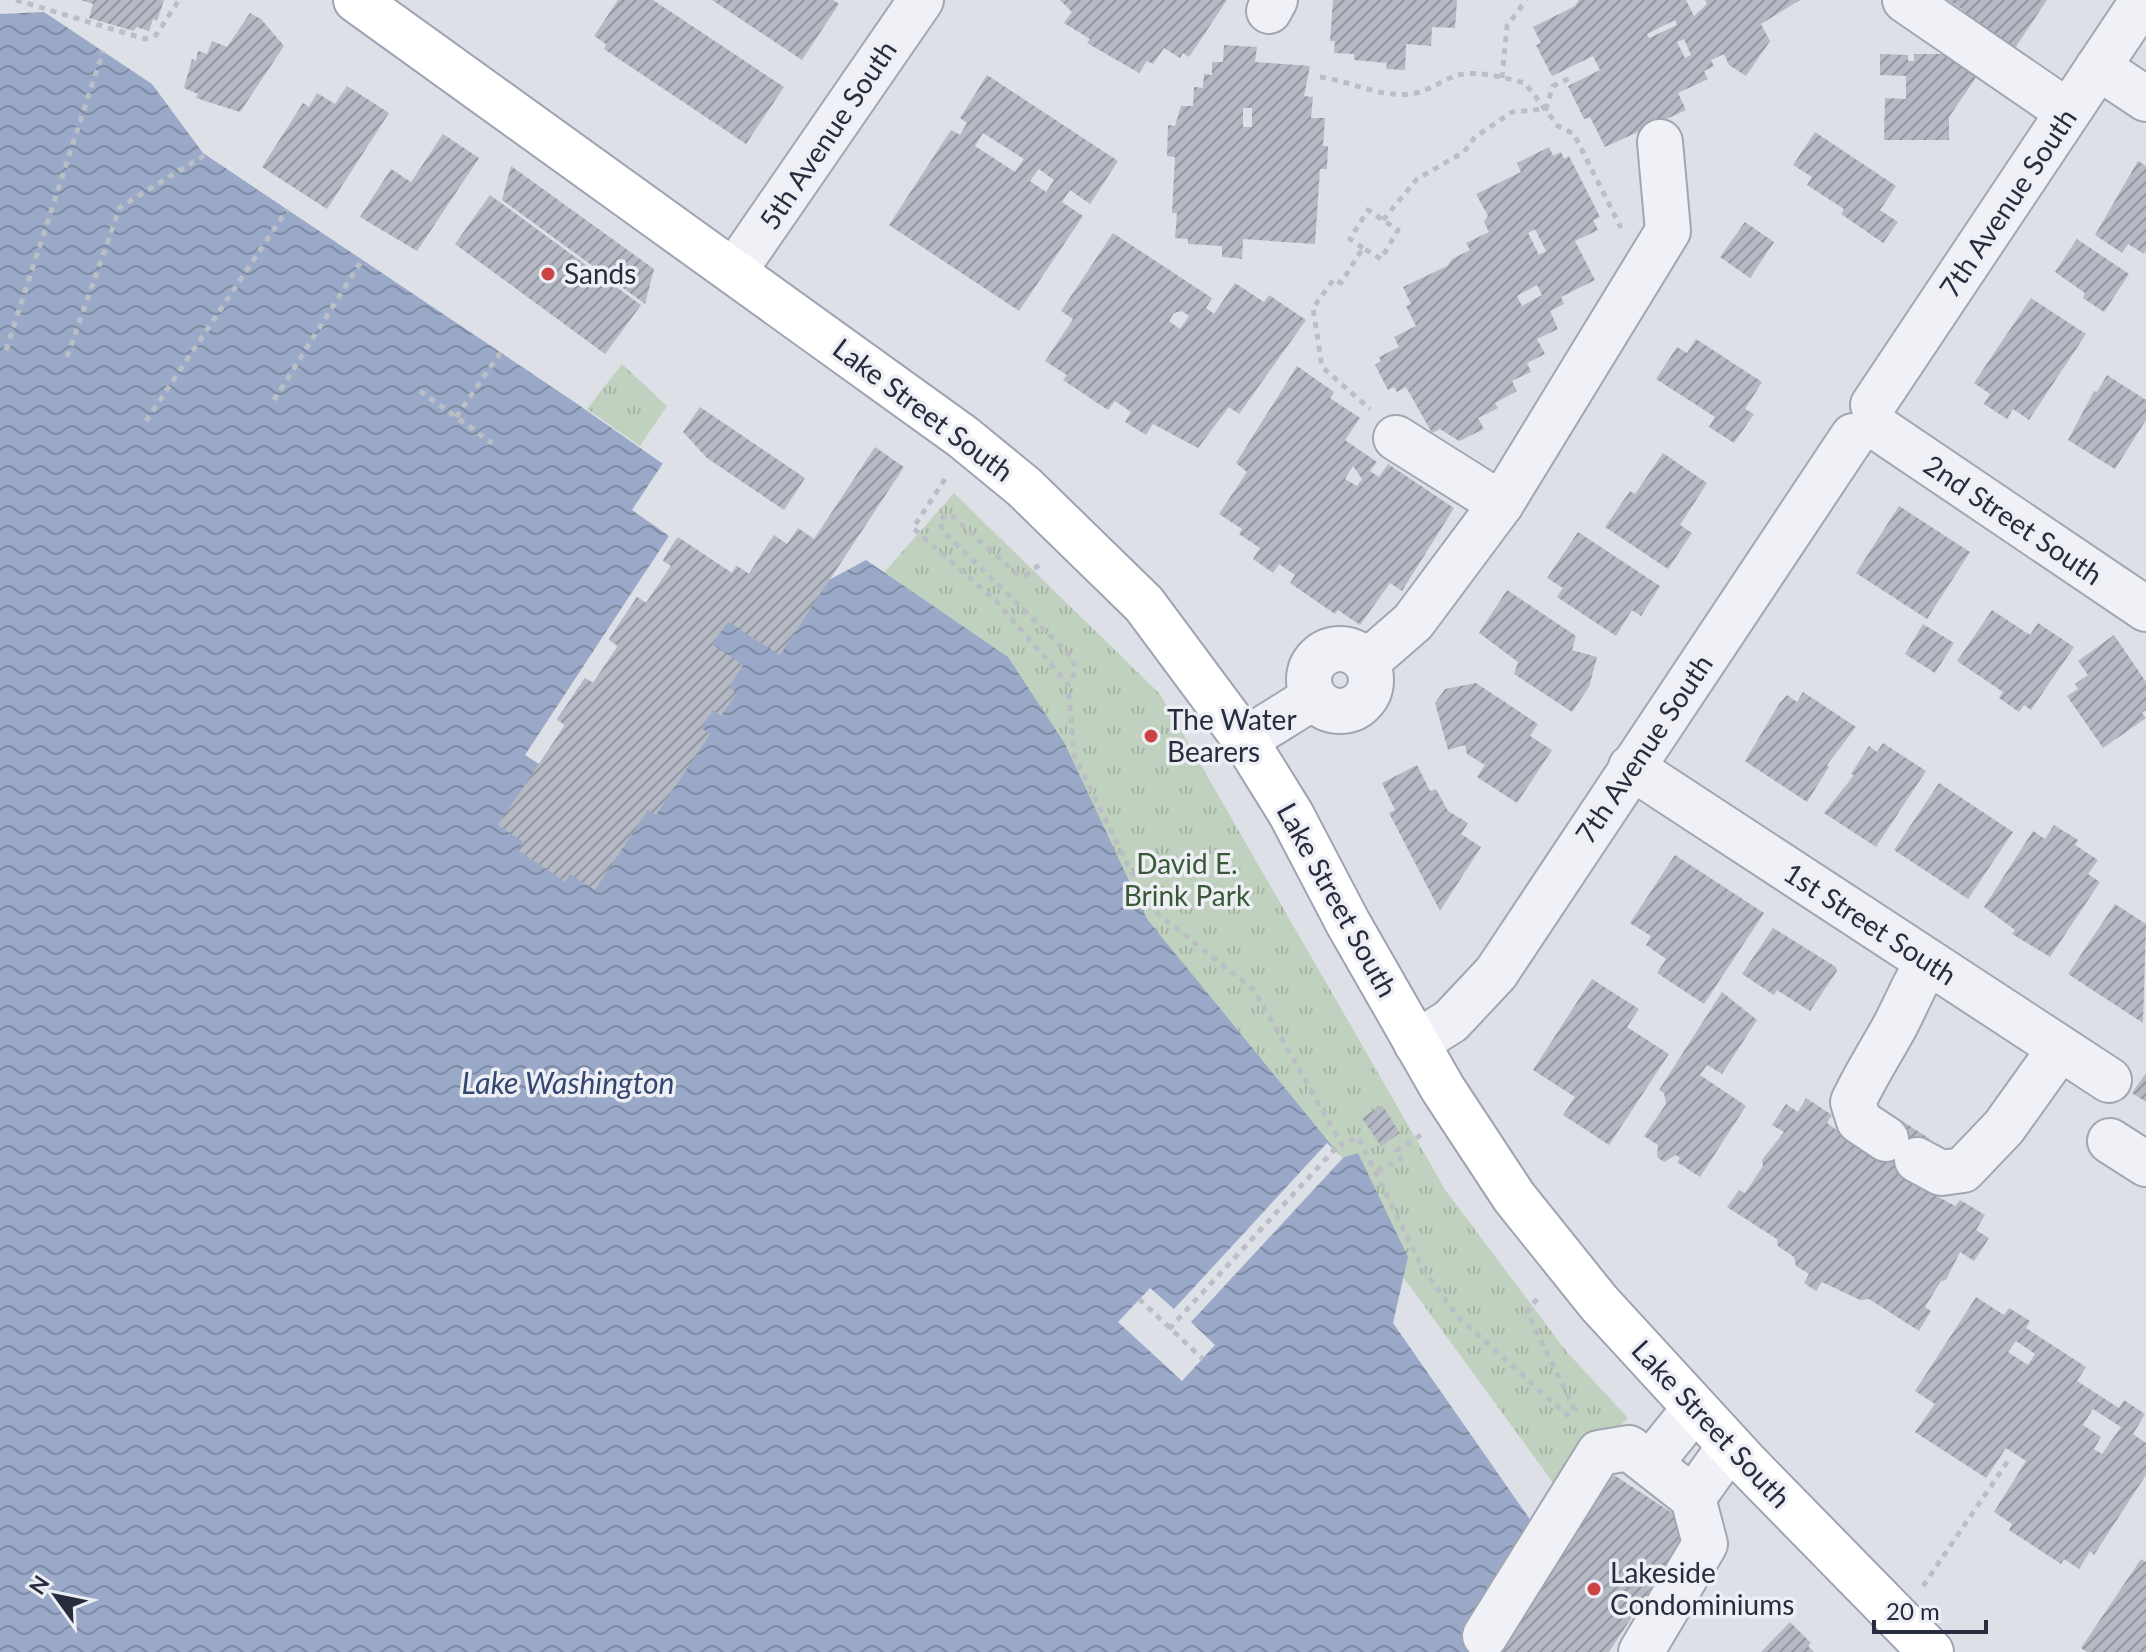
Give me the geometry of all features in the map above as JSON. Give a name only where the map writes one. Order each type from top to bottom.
[{"type":"main road","name":"Lake Street South","points":[[356,0],[735,270],[1024,487],[1144,604],[1245,740],[1291,814],[1416,1043],[1514,1197],[1599,1303],[1695,1408],[1895,1619],[1931,1652]]},
{"type":"street","name":"5th Avenue South","points":[[735,270],[921,0]]},
{"type":"street","points":[[1905,0],[2068,112]]},
{"type":"street","name":"7th Avenue South","points":[[1416,1043],[1461,1012],[1496,973],[1631,767],[1869,424],[2143,0]]},
{"type":"street","points":[[2098,67],[2146,99]]},
{"type":"street","points":[[1245,740],[1314,697],[1309,673],[1322,653],[1346,649],[1367,662],[1413,622],[1501,504],[1668,231],[1660,142]]},
{"type":"street","name":"2nd Street South","points":[[1869,424],[2146,609]]},
{"type":"street","points":[[1385,425],[1501,504]]},
{"type":"street","name":"1st Street South","points":[[1631,767],[2109,1080]]},
{"type":"street","points":[[1928,962],[1906,996],[1897,1022],[1870,1065],[1853,1102],[1859,1121],[1901,1150],[1941,1173],[1963,1170],[2004,1127],[2059,1050]]},
{"type":"street","points":[[2110,1141],[2146,1164]]},
{"type":"street","points":[[1650,1464],[1695,1408]]},
{"type":"street","points":[[1693,1498],[1730,1446]]},
{"type":"street","points":[[1485,1636],[1599,1453],[1629,1448],[1693,1498],[1705,1544],[1641,1652]]},
{"type":"path","points":[[16,0],[145,39],[156,35],[179,0]]},
{"type":"path","points":[[1502,78],[1507,26],[1526,0]]},
{"type":"path","points":[[6,350],[103,51]]},
{"type":"path","points":[[1320,77],[1342,80],[1382,94],[1413,94],[1460,75],[1525,83],[1558,126],[1574,134],[1627,240]]},
{"type":"path","points":[[1546,109],[1553,86],[1572,77]]},
{"type":"path","points":[[1383,220],[1417,179],[1464,152],[1475,137],[1512,112],[1546,109]]},
{"type":"path","points":[[67,357],[120,207],[205,155]]},
{"type":"path","points":[[146,421],[287,210]]},
{"type":"path","points":[[1368,210],[1398,230],[1381,259],[1363,248],[1350,239],[1368,210]]},
{"type":"path","points":[[1363,248],[1341,283],[1334,279],[1313,308],[1322,367],[1385,425]]},
{"type":"path","points":[[274,400],[362,260]]},
{"type":"path","points":[[456,417],[501,352]]},
{"type":"path","points":[[420,391],[492,443]]},
{"type":"path","points":[[945,479],[913,528],[996,601],[1068,684],[1074,755],[1148,906],[1254,990],[1342,1145]]},
{"type":"path","points":[[1039,565],[1025,576],[1016,573],[952,516],[947,514],[939,521],[944,532],[1072,657],[1076,671],[1068,684]]},
{"type":"path","points":[[1377,1171],[1401,1159],[1396,1151],[1421,1135]]},
{"type":"path","points":[[1169,1329],[1334,1150],[1358,1137],[1423,1269],[1457,1316],[1567,1415],[1575,1410],[1527,1312],[1537,1299]]},
{"type":"path","points":[[1139,1299],[1203,1359]]},
{"type":"path","points":[[1922,1587],[2008,1461]]},
{"type":"green space","points":[[622,364],[667,406],[640,446],[587,409]]},
{"type":"green space","name":"David E. Brink Park","points":[[954,493],[1160,694],[1446,1191],[1566,1351],[1628,1418],[1557,1488],[1217,1022],[881,576]]},
{"type":"water","name":"Lake Washington","points":[[44,12],[152,84],[203,153],[573,401],[829,580],[866,560],[1008,657],[1065,744],[1147,919],[1342,1158],[1358,1153],[1408,1257],[1393,1323],[1536,1528],[1599,1652],[0,1652],[0,14]]},
{"type":"pier","points":[[663,463],[773,536],[749,574],[737,566],[732,573],[677,538],[663,560],[671,566],[646,603],[637,597],[609,639],[618,646],[593,683],[585,678],[557,719],[565,725],[539,764],[525,755],[669,536],[632,510]]},
{"type":"pier","points":[[1327,1143],[1343,1158],[1191,1322],[1215,1345],[1182,1381],[1118,1322],[1150,1288],[1174,1309]]},
{"type":"building","points":[[81,0],[164,0],[157,21],[153,19],[149,31],[136,27],[134,31],[89,18],[93,4]]},
{"type":"building","points":[[618,0],[653,0],[784,87],[746,144],[604,49],[606,44],[594,36]]},
{"type":"building","points":[[712,0],[833,0],[839,4],[802,60]]},
{"type":"building","points":[[1060,0],[1227,0],[1189,57],[1183,53],[1180,58],[1164,48],[1153,64],[1147,61],[1139,73],[1087,43],[1090,39],[1064,23],[1072,12]]},
{"type":"building","points":[[1333,0],[1457,0],[1455,28],[1432,27],[1431,46],[1406,44],[1405,70],[1386,69],[1387,63],[1354,60],[1354,54],[1334,53],[1335,41],[1330,41]]},
{"type":"building","points":[[1579,0],[1686,0],[1694,16],[1707,4],[1705,0],[1800,0],[1761,24],[1770,41],[1746,76],[1729,65],[1724,54],[1711,60],[1714,66],[1704,71],[1708,79],[1678,93],[1686,110],[1605,147],[1590,117],[1584,119],[1568,86],[1600,70],[1593,56],[1552,76],[1536,45],[1541,43],[1533,27],[1575,6]],"holes":[[[1675,20],[1677,25],[1649,38],[1647,34]],[[1684,39],[1691,55],[1685,58],[1677,42]]]},
{"type":"building","points":[[1948,0],[2047,0],[2011,54],[1957,18],[1963,10]]},
{"type":"building","points":[[250,13],[261,19],[284,46],[240,112],[196,98],[198,94],[184,88],[192,59],[196,61],[198,51],[207,54],[212,41],[227,47]]},
{"type":"building","points":[[1224,45],[1257,47],[1255,62],[1310,66],[1304,96],[1313,97],[1311,118],[1325,118],[1323,146],[1328,146],[1327,169],[1320,169],[1315,244],[1243,239],[1242,259],[1222,257],[1222,246],[1188,244],[1188,239],[1175,238],[1177,213],[1172,213],[1175,157],[1167,156],[1168,125],[1175,126],[1181,106],[1193,106],[1194,87],[1203,88],[1204,74],[1212,75],[1212,62],[1223,62]],"holes":[[[1243,108],[1252,108],[1252,127],[1243,127]]]},
{"type":"building","points":[[1880,54],[1908,55],[1908,61],[1914,61],[1914,54],[1943,54],[1977,76],[1949,117],[1949,140],[1884,140],[1885,98],[1906,99],[1906,76],[1880,75]]},
{"type":"building","points":[[987,75],[1118,161],[1090,204],[1070,190],[1062,202],[1083,216],[1019,311],[889,225],[951,130],[960,135],[967,123],[960,118]],"holes":[[[983,133],[1024,159],[1015,172],[975,146]],[[1039,169],[1054,180],[1046,192],[1030,181]]]},
{"type":"building","points":[[347,86],[389,113],[327,209],[262,167],[303,103],[309,107],[317,93],[335,104]]},
{"type":"building","points":[[1815,132],[1896,186],[1880,210],[1898,222],[1883,243],[1841,214],[1844,209],[1807,185],[1812,177],[1793,165]]},
{"type":"building","points":[[443,134],[479,158],[417,251],[360,217],[391,169],[411,182]]},
{"type":"building","points":[[1549,147],[1553,156],[1561,152],[1564,159],[1569,156],[1600,217],[1593,220],[1598,230],[1575,241],[1595,280],[1561,297],[1564,304],[1550,311],[1558,329],[1537,339],[1545,354],[1527,363],[1531,372],[1512,381],[1517,391],[1495,403],[1498,408],[1478,418],[1484,429],[1459,441],[1440,429],[1432,433],[1406,387],[1397,392],[1394,387],[1388,390],[1375,365],[1381,361],[1379,357],[1399,347],[1394,337],[1416,326],[1406,306],[1411,304],[1403,287],[1447,266],[1452,259],[1470,250],[1466,243],[1489,232],[1484,222],[1488,216],[1476,194],[1521,172],[1517,163]],"holes":[[[1535,229],[1546,251],[1539,255],[1528,233]],[[1537,285],[1542,295],[1522,306],[1517,296]]]},
{"type":"building","points":[[2138,161],[2146,166],[2146,251],[2144,254],[2128,244],[2122,253],[2095,235]]},
{"type":"building","points":[[511,166],[654,269],[645,304],[502,200]]},
{"type":"building","name":"Sands","points":[[490,195],[641,305],[605,354],[455,244]]},
{"type":"building","points":[[1745,222],[1774,242],[1750,278],[1720,257]]},
{"type":"building","points":[[1113,233],[1212,298],[1206,308],[1214,314],[1235,283],[1264,302],[1269,295],[1306,320],[1239,414],[1229,407],[1198,448],[1153,424],[1146,435],[1125,422],[1131,412],[1115,401],[1108,410],[1063,380],[1067,375],[1045,361],[1073,319],[1061,311]],"holes":[[[1182,311],[1189,316],[1180,329],[1169,321],[1174,313]]]},
{"type":"building","points":[[2077,239],[2129,274],[2104,312],[2083,298],[2085,293],[2055,272]]},
{"type":"building","points":[[2031,298],[2086,334],[2029,420],[2013,409],[2007,419],[1984,404],[1990,394],[1974,383]]},
{"type":"building","points":[[1696,339],[1762,382],[1745,409],[1754,414],[1734,443],[1709,427],[1715,417],[1656,379],[1677,347],[1687,353]]},
{"type":"building","points":[[1297,366],[1334,392],[1330,398],[1360,418],[1345,440],[1377,462],[1370,471],[1379,477],[1388,464],[1454,508],[1402,591],[1390,583],[1360,625],[1338,610],[1335,614],[1290,583],[1295,575],[1279,564],[1273,573],[1253,559],[1260,548],[1239,534],[1242,529],[1219,514],[1247,472],[1236,463]],"holes":[[[1353,466],[1362,479],[1357,486],[1345,479]]]},
{"type":"building","points":[[2107,375],[2146,400],[2146,420],[2115,469],[2068,440],[2094,391],[2097,392]]},
{"type":"building","points":[[700,407],[805,478],[784,510],[707,458],[683,432]]},
{"type":"building","points":[[875,447],[904,467],[780,655],[728,622],[712,644],[743,665],[729,687],[737,693],[721,716],[713,710],[701,728],[710,734],[656,815],[648,810],[595,890],[570,874],[565,882],[518,850],[523,842],[498,825],[565,725],[557,720],[585,678],[593,683],[618,646],[609,640],[637,597],[646,603],[671,566],[663,561],[678,537],[732,573],[736,566],[749,574],[774,535],[787,544],[798,528],[814,539]]},
{"type":"building","points":[[1663,453],[1707,483],[1680,525],[1692,533],[1668,569],[1605,527],[1630,491],[1635,494]]},
{"type":"building","points":[[1899,506],[1970,552],[1927,619],[1856,573]]},
{"type":"building","points":[[1578,532],[1660,586],[1641,616],[1632,610],[1616,636],[1557,597],[1563,588],[1547,578]]},
{"type":"building","points":[[1507,590],[1576,636],[1572,650],[1597,657],[1589,687],[1572,712],[1514,674],[1518,662],[1479,633]]},
{"type":"building","points":[[1992,610],[2030,635],[2038,623],[2074,647],[2031,710],[2024,705],[2019,712],[1999,698],[2003,692],[1957,661]]},
{"type":"building","points":[[1923,624],[1954,643],[1935,673],[1905,654]]},
{"type":"building","points":[[2114,635],[2146,682],[2146,710],[2142,713],[2146,718],[2103,748],[2067,696],[2078,689],[2075,684],[2088,675],[2078,661]]},
{"type":"building","points":[[1476,683],[1538,724],[1530,736],[1552,750],[1517,803],[1477,777],[1485,765],[1467,754],[1465,745],[1448,750],[1435,703],[1445,689]]},
{"type":"building","points":[[1803,692],[1856,727],[1827,765],[1829,767],[1807,802],[1745,761],[1779,704],[1787,695],[1797,702]]},
{"type":"building","points":[[1883,743],[1926,771],[1876,847],[1824,813],[1854,775],[1851,774],[1869,746],[1877,752]]},
{"type":"building","points":[[1417,765],[1430,791],[1436,789],[1448,811],[1468,823],[1461,834],[1481,847],[1440,911],[1389,813],[1395,810],[1382,783]]},
{"type":"building","points":[[1939,783],[2013,832],[1968,899],[1894,850]]},
{"type":"building","points":[[2054,825],[2078,840],[2075,845],[2098,860],[2088,874],[2100,882],[2050,957],[2012,934],[2015,930],[1984,907],[2033,831],[2045,839]]},
{"type":"building","points":[[1675,855],[1764,913],[1704,1004],[1657,973],[1666,959],[1646,945],[1651,936],[1630,923]]},
{"type":"building","points":[[2115,904],[2146,924],[2143,1023],[2068,974]]},
{"type":"building","points":[[1773,928],[1836,967],[1837,971],[1810,1011],[1777,990],[1774,995],[1742,974]]},
{"type":"building","points":[[1592,979],[1639,1009],[1627,1027],[1669,1054],[1609,1145],[1563,1115],[1575,1097],[1533,1070]]},
{"type":"building","points":[[1722,992],[1757,1020],[1722,1074],[1707,1065],[1700,1075],[1746,1106],[1700,1177],[1677,1162],[1680,1158],[1676,1155],[1664,1162],[1657,1157],[1658,1145],[1644,1136],[1666,1104],[1664,1093],[1659,1090]]},
{"type":"building","points":[[2146,1073],[2146,1102],[2132,1093]]},
{"type":"building","points":[[1806,1098],[1832,1115],[1827,1123],[1874,1158],[1899,1119],[1930,1139],[1905,1179],[1955,1206],[1960,1200],[1985,1215],[1976,1230],[1989,1238],[1974,1261],[1960,1252],[1946,1280],[1941,1281],[1925,1307],[1931,1311],[1919,1331],[1869,1299],[1860,1300],[1822,1282],[1816,1291],[1804,1283],[1809,1274],[1796,1266],[1794,1257],[1778,1246],[1777,1239],[1727,1207],[1739,1190],[1745,1193],[1763,1166],[1762,1160],[1784,1132],[1772,1125],[1786,1104],[1798,1112]]},
{"type":"building","points":[[1382,1105],[1400,1133],[1381,1146],[1362,1118]]},
{"type":"building","points":[[1976,1297],[2004,1315],[2009,1308],[2030,1321],[2026,1328],[2086,1367],[2077,1381],[2119,1408],[2124,1400],[2145,1414],[2133,1434],[2146,1443],[2146,1475],[2094,1555],[2090,1551],[2079,1569],[2064,1559],[2061,1564],[2009,1530],[2012,1524],[1994,1512],[2026,1461],[2006,1448],[1986,1478],[1915,1432],[1935,1404],[1915,1391]],"holes":[[[2016,1341],[2035,1354],[2028,1365],[2008,1352]],[[2093,1409],[2121,1427],[2102,1454],[2094,1449],[2101,1437],[2083,1425]]]},
{"type":"building","name":"Lakeside Condominiums","points":[[1614,1475],[1692,1526],[1609,1652],[1497,1652]]},
{"type":"building","points":[[2141,1559],[2146,1562],[2146,1652],[2087,1652],[2081,1648]]},
{"type":"building","points":[[1790,1622],[1811,1643],[1808,1646],[1814,1652],[1761,1652]]},
{"type":"place","name":"Sands","points":[[548,274]]},
{"type":"place","name":"The Water Bearers","points":[[1151,736]]},
{"type":"place","name":"Lakeside Condominiums","points":[[1594,1589]]}]
